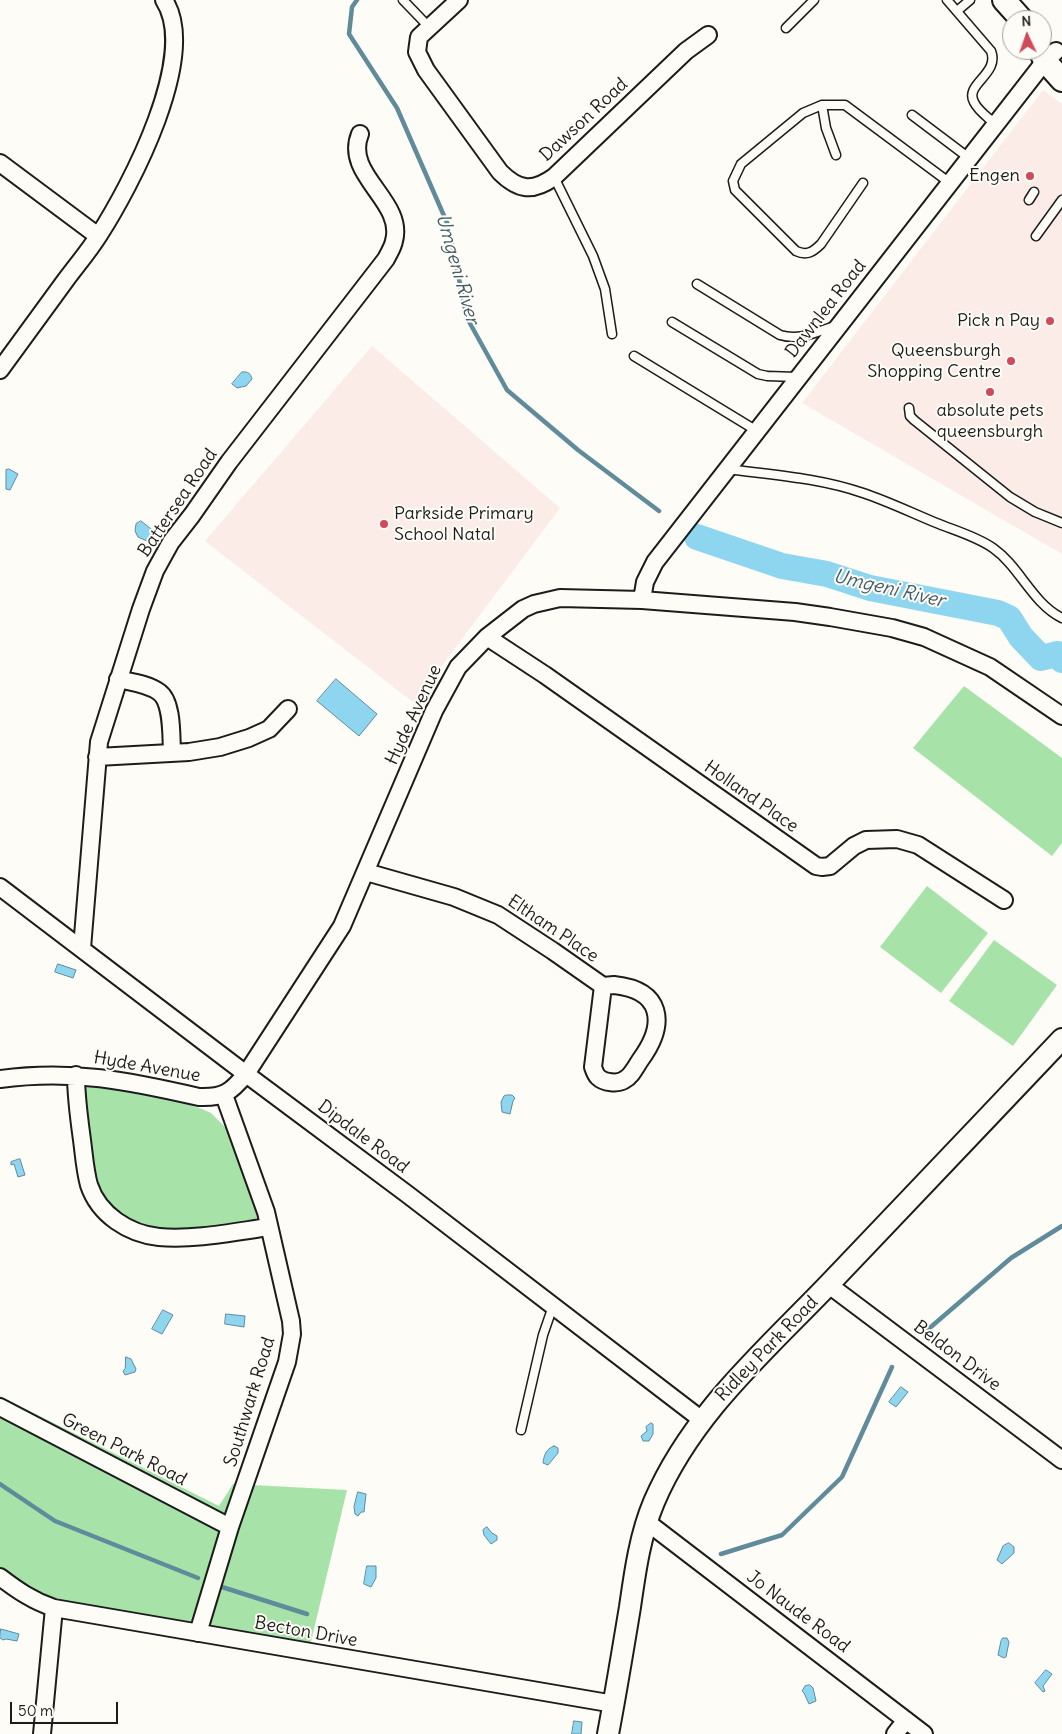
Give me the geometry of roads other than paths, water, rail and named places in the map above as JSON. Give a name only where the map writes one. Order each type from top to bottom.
[{"type":"main road","points":[[1004,0],[1013,10]]},
{"type":"main road","points":[[1052,58],[1062,80]]},
{"type":"street","points":[[0,370],[98,236],[139,162],[164,96],[175,47],[174,21],[164,0]]},
{"type":"street","points":[[429,28],[459,0]]},
{"type":"street","name":"Dawson Road","points":[[429,28],[420,37],[417,52],[426,70],[500,172],[514,184],[528,188],[537,187],[554,177],[686,51],[708,35]]},
{"type":"street","name":"Dawnlea Road","points":[[642,600],[645,582],[655,562],[996,125],[1043,60]]},
{"type":"street","name":"Battersea Road","points":[[82,948],[97,757],[103,725],[155,572],[171,542],[229,462],[391,250],[394,241],[394,224],[390,212],[360,164],[357,147],[360,134]]},
{"type":"street","points":[[0,163],[98,236]]},
{"type":"street","name":"Hyde Avenue","points":[[0,1080],[30,1075],[104,1077],[199,1097],[224,1095],[231,1090],[246,1074],[333,941],[366,872],[442,695],[458,667],[487,637],[523,609],[546,600],[560,598],[642,600],[830,616],[892,628],[952,649],[990,667],[1062,716]]},
{"type":"street","name":"Holland Place","points":[[487,637],[545,675],[816,866],[830,866],[854,846],[866,840],[897,839],[918,846],[1004,900]]},
{"type":"street","points":[[118,678],[150,688],[160,693],[165,699],[168,706],[172,752]]},
{"type":"street","points":[[97,757],[189,752],[220,747],[249,738],[269,729],[288,709]]},
{"type":"street","name":"Eltham Place","points":[[366,872],[454,897],[498,915],[602,986],[619,985],[638,990],[649,998],[655,1011],[657,1025],[652,1039],[639,1062],[630,1075],[622,1081],[603,1080],[597,1076],[593,1067],[602,986]]},
{"type":"street","name":"Dipdale Road","points":[[0,887],[702,1420]]},
{"type":"street","name":"Ridley Park Road","points":[[608,1734],[638,1556],[647,1522],[665,1478],[702,1420],[729,1386],[758,1355],[828,1285],[1062,1039]]},
{"type":"street","points":[[76,1075],[77,1103],[89,1184],[98,1204],[118,1222],[146,1235],[160,1237],[211,1235],[269,1227]]},
{"type":"street","name":"Southwark Road","points":[[198,1633],[230,1527],[288,1362],[292,1340],[291,1321],[259,1189],[224,1095]]},
{"type":"street","name":"Beldon Drive","points":[[828,1285],[1062,1460]]},
{"type":"street","name":"Green Park Road","points":[[0,1407],[230,1527]]},
{"type":"street","name":"Jo Naude Road","points":[[647,1522],[924,1734]]},
{"type":"street","name":"Becton Drive","points":[[0,1577],[24,1595],[54,1608],[614,1704]]},
{"type":"street","points":[[42,1734],[54,1608]]},
{"type":"street","points":[[895,1734],[906,1720]]},
{"type":"lane","points":[[403,0],[429,28]]},
{"type":"lane","points":[[786,28],[814,0]]},
{"type":"lane","points":[[947,0],[991,50],[993,56],[992,67],[972,92],[972,98],[974,104],[996,125]]},
{"type":"lane","points":[[957,11],[970,0]]},
{"type":"lane","points":[[822,105],[826,128],[836,155]]},
{"type":"lane","points":[[863,183],[822,244],[812,252],[803,254],[796,251],[735,190],[733,181],[741,164],[803,113],[822,105],[846,105],[950,183]]},
{"type":"lane","points":[[912,115],[969,158]]},
{"type":"lane","points":[[554,177],[599,272],[605,289],[612,334]]},
{"type":"lane","points":[[1030,200],[1034,192]]},
{"type":"lane","points":[[1036,236],[1062,200]]},
{"type":"lane","points":[[697,284],[780,335],[790,338],[801,338],[840,325]]},
{"type":"lane","points":[[672,322],[758,374],[799,377]]},
{"type":"lane","points":[[634,356],[757,432]]},
{"type":"lane","points":[[909,408],[910,416],[914,420],[1010,497],[1062,523]]},
{"type":"lane","points":[[728,469],[824,483],[861,492],[987,544],[1003,556],[1023,583],[1043,604],[1062,618]]},
{"type":"lane","points":[[521,1430],[543,1335],[553,1306]]},
{"type":"water","points":[[242,372],[249,373],[252,379],[246,386],[237,388],[232,384]]},
{"type":"water","points":[[9,469],[18,474],[10,490],[6,489],[6,470]]},
{"type":"water","points":[[141,521],[155,532],[149,542],[138,537],[135,531],[136,524]]},
{"type":"water","points":[[336,679],[377,714],[359,736],[317,701]]},
{"type":"water","points":[[58,964],[76,970],[73,978],[55,972]]},
{"type":"water","points":[[512,1095],[515,1098],[510,1114],[502,1112],[501,1102],[504,1096]]},
{"type":"water","points":[[20,1159],[25,1175],[18,1177],[14,1164],[11,1165],[11,1162]]},
{"type":"water","points":[[163,1310],[173,1315],[162,1334],[152,1329]]},
{"type":"water","points":[[226,1314],[245,1316],[244,1327],[225,1324]]},
{"type":"water","points":[[126,1357],[131,1359],[136,1369],[135,1372],[125,1375],[123,1371],[125,1369]]},
{"type":"water","points":[[901,1387],[908,1392],[896,1407],[889,1402]]},
{"type":"water","points":[[651,1423],[653,1424],[653,1434],[649,1441],[643,1441],[641,1436],[647,1431],[646,1427]]},
{"type":"water","points":[[554,1446],[558,1448],[558,1453],[548,1465],[543,1463],[546,1453]]},
{"type":"water","points":[[358,1492],[366,1494],[364,1512],[361,1512],[358,1516],[355,1514],[354,1507]]},
{"type":"water","points":[[487,1527],[497,1536],[497,1540],[491,1544],[484,1535],[483,1530]]},
{"type":"water","points":[[1009,1543],[1014,1547],[1014,1553],[1002,1564],[997,1560],[1003,1546]]},
{"type":"water","points":[[367,1566],[376,1566],[376,1578],[371,1587],[364,1584]]},
{"type":"water","points":[[1,1629],[19,1634],[17,1641],[0,1638]]},
{"type":"water","points":[[1003,1638],[1007,1638],[1009,1642],[1006,1657],[1004,1658],[998,1655]]},
{"type":"water","points":[[1046,1670],[1052,1674],[1043,1686],[1045,1691],[1043,1692],[1035,1683]]},
{"type":"water","points":[[810,1685],[813,1688],[816,1701],[809,1704],[802,1691],[805,1686]]},
{"type":"water","points":[[574,1721],[582,1722],[581,1734],[572,1734]]},
{"type":"waterway","name":"Umgeni River","points":[[357,0],[352,7],[349,34],[397,108],[448,225],[467,318],[507,390],[578,450],[659,511]]},
{"type":"waterway","name":"Umgeni River","points":[[697,537],[782,566],[827,574],[870,588],[998,613],[1009,618],[1021,637],[1041,658],[1057,654],[1062,660]]},
{"type":"waterway","points":[[925,1332],[1011,1258],[1062,1226]]},
{"type":"waterway","points":[[721,1554],[782,1535],[842,1477],[892,1367]]},
{"type":"waterway","points":[[0,1484],[55,1521],[198,1578]]},
{"type":"waterway","points":[[222,1587],[307,1614]]},
{"type":"place","name":"Engen","points":[[1030,176]]},
{"type":"place","name":"Pick n Pay","points":[[1050,321]]},
{"type":"place","name":"Queensburgh Shopping Centre","points":[[1011,361]]},
{"type":"place","name":"absolute pets queensburgh","points":[[990,392]]},
{"type":"place","name":"Parkside Primary School Natal","points":[[384,524]]}]
